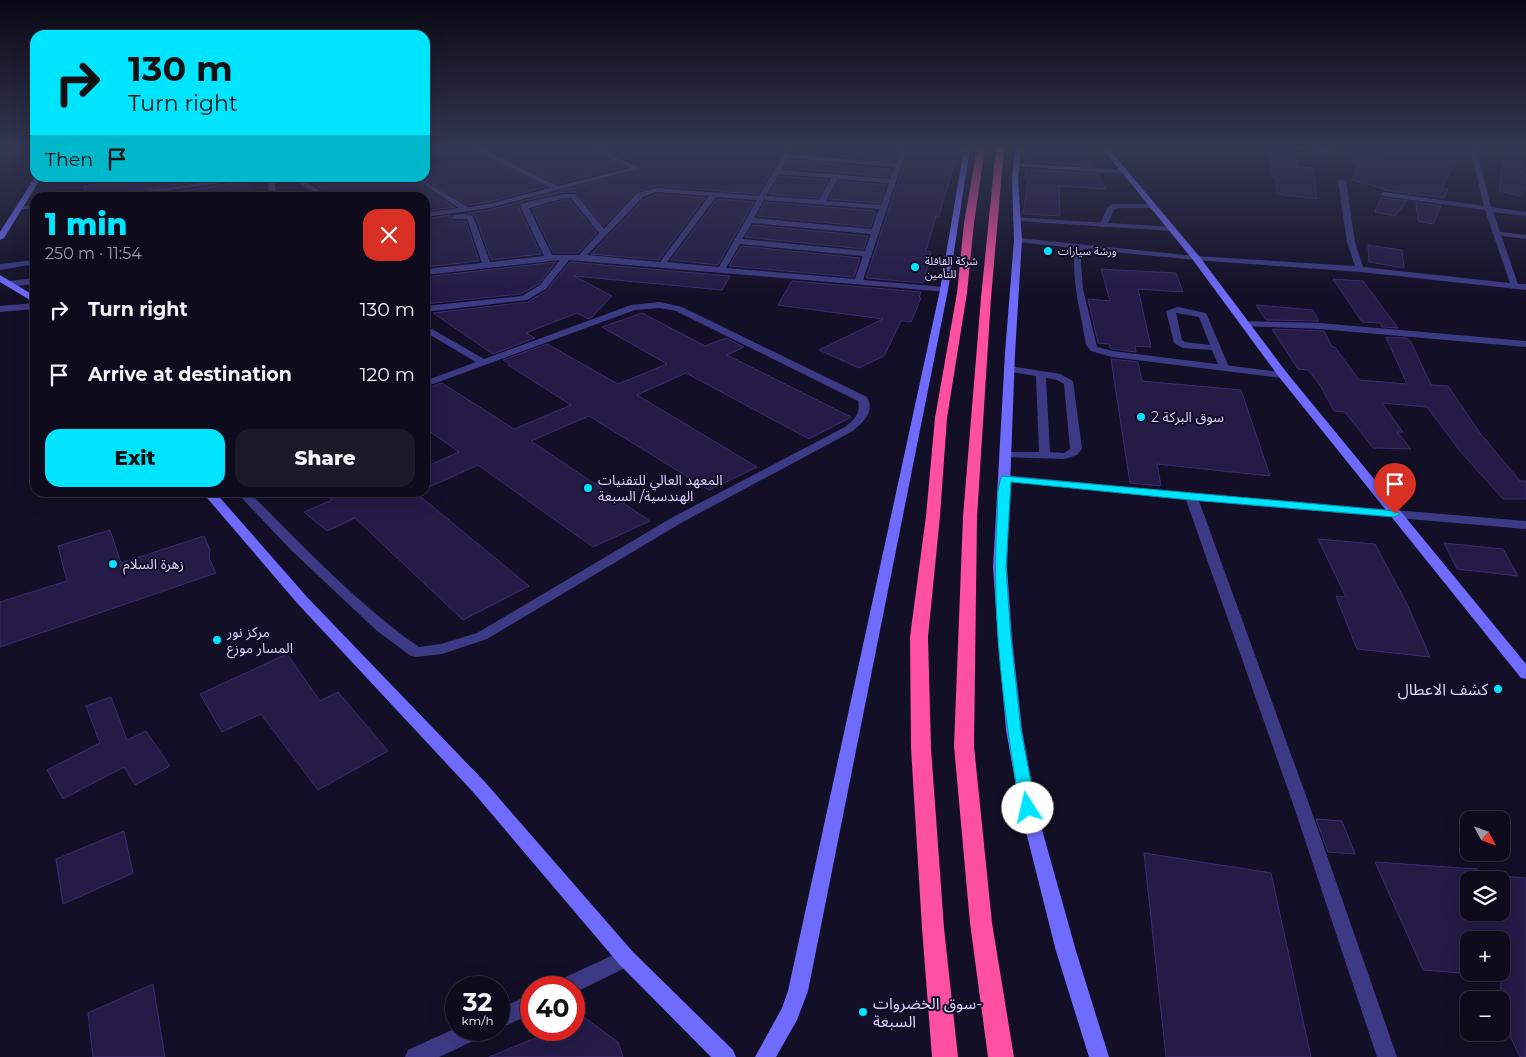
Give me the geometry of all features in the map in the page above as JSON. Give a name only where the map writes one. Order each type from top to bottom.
[{"type":"highway","points":[[945,1057],[933,928],[921,748],[919,637],[933,516],[941,418],[962,293],[968,197]]},
{"type":"highway","points":[[995,197],[970,516],[964,746],[981,923],[1000,1057]]},
{"type":"street","points":[[0,238],[26,197]]},
{"type":"street","points":[[447,197],[468,210]]},
{"type":"street","points":[[430,214],[468,210],[522,197]]},
{"type":"street","points":[[548,258],[525,208],[526,205],[558,197]]},
{"type":"street","points":[[574,197],[603,233]]},
{"type":"street","points":[[581,257],[638,197]]},
{"type":"street","points":[[662,264],[712,197]]},
{"type":"street","points":[[754,197],[884,207]]},
{"type":"street","points":[[822,202],[824,197]]},
{"type":"street","points":[[858,282],[887,197]]},
{"type":"street","points":[[765,1057],[790,1013],[798,991],[944,290],[966,197]]},
{"type":"street","points":[[1015,197],[1018,240],[1000,568],[1005,639],[1014,730],[1028,808],[1066,952],[1099,1057]]},
{"type":"street","points":[[1145,197],[1196,258],[1283,374],[1526,674]]},
{"type":"street","points":[[1344,197],[1351,242],[1360,269]]},
{"type":"street","points":[[1407,197],[1526,214]]},
{"type":"street","points":[[1485,197],[1515,286]]},
{"type":"street","points":[[721,270],[762,198]]},
{"type":"street","points":[[1103,225],[1111,209],[1116,206],[1152,206]]},
{"type":"street","points":[[19,208],[30,207]]},
{"type":"street","points":[[430,220],[469,217],[487,265]]},
{"type":"street","points":[[1016,219],[1172,230]]},
{"type":"street","points":[[749,220],[875,232]]},
{"type":"street","points":[[1496,233],[1526,237]]},
{"type":"street","points":[[1018,240],[1196,258],[1360,269],[1526,287]]},
{"type":"street","points":[[737,241],[868,254]]},
{"type":"street","points":[[1079,246],[1079,290],[1091,345],[1094,349],[1112,354],[1283,374]]},
{"type":"street","points":[[430,308],[524,298],[543,287],[567,257]]},
{"type":"street","points":[[430,271],[548,258],[581,257],[944,290]]},
{"type":"street","points":[[0,267],[30,263]]},
{"type":"street","points":[[4,281],[30,281]]},
{"type":"street","points":[[4,281],[30,297]]},
{"type":"street","points":[[247,497],[296,547],[382,628],[416,652],[442,650],[482,636],[677,520],[849,429],[863,416],[866,407],[863,398],[722,329],[679,310],[660,305],[634,307],[430,382]]},
{"type":"street","points":[[0,309],[30,306]]},
{"type":"street","points":[[1217,348],[1177,341],[1171,311],[1178,310],[1203,315],[1217,348],[1224,367]]},
{"type":"street","points":[[1246,324],[1320,326],[1526,344]]},
{"type":"street","points":[[430,331],[483,362]]},
{"type":"street","points":[[1007,455],[1065,456],[1076,449],[1069,383],[1060,377],[1010,369]]},
{"type":"street","points":[[1041,374],[1045,456]]},
{"type":"street","points":[[1006,479],[1191,497],[1526,525]]},
{"type":"street","points":[[212,497],[302,600],[479,787],[626,958],[726,1057]]},
{"type":"street","points":[[1191,497],[1387,1057]]},
{"type":"street","points":[[585,978],[626,958]]},
{"type":"street","points":[[414,1057],[450,1041]]},
{"type":"building","points":[[430,197],[440,197],[454,207],[430,210]]},
{"type":"building","points":[[455,197],[506,197],[489,202],[468,205]]},
{"type":"building","points":[[537,197],[540,197],[523,201],[519,209],[541,254],[491,260],[475,215],[468,213],[489,210]]},
{"type":"building","points":[[580,197],[631,197],[604,226]]},
{"type":"building","points":[[648,197],[705,198],[659,260],[591,254],[644,199]]},
{"type":"building","points":[[830,197],[882,197],[880,203],[829,199]]},
{"type":"building","points":[[893,197],[944,197],[939,216],[936,216],[926,251],[931,252],[923,283],[866,278]]},
{"type":"building","points":[[1025,197],[1059,197],[1060,216],[1023,214]]},
{"type":"building","points":[[1381,197],[1407,201],[1395,216],[1375,212]]},
{"type":"building","points":[[717,199],[754,202],[718,265],[671,260]]},
{"type":"building","points":[[570,200],[597,233],[578,253],[553,253],[532,209]]},
{"type":"building","points":[[765,202],[876,211],[871,227],[757,216]]},
{"type":"building","points":[[1416,202],[1441,206],[1433,224],[1418,221]]},
{"type":"building","points":[[451,215],[453,221],[466,221],[479,261],[430,266],[430,218]]},
{"type":"building","points":[[753,225],[868,236],[864,249],[745,237]]},
{"type":"building","points":[[1368,245],[1402,250],[1404,268],[1369,262]]},
{"type":"building","points":[[741,246],[860,258],[854,277],[729,266]]},
{"type":"building","points":[[556,262],[539,284],[521,294],[430,303],[430,276]]},
{"type":"building","points":[[570,262],[730,276],[722,290],[574,276],[612,296],[588,319],[577,313],[526,333],[535,338],[493,354],[433,313],[528,302],[547,290]]},
{"type":"building","points":[[1101,269],[1176,273],[1183,292],[1138,289],[1151,347],[1135,346],[1136,352],[1113,349],[1110,348],[1109,344],[1098,343],[1088,299],[1110,301]]},
{"type":"building","points":[[1333,279],[1363,281],[1398,328],[1382,327],[1380,323],[1362,322]]},
{"type":"building","points":[[792,281],[921,292],[919,298],[921,298],[911,322],[901,321],[884,356],[859,368],[819,350],[883,319],[778,305]]},
{"type":"building","points":[[1256,305],[1313,310],[1319,321],[1266,320]]},
{"type":"building","points":[[642,313],[705,346],[726,338],[744,347],[727,355],[851,417],[809,439],[686,373],[637,395],[757,467],[709,490],[589,416],[531,441],[650,521],[593,547],[478,465],[430,487],[430,465],[459,452],[430,432],[430,387],[442,383],[514,429],[571,405],[503,360],[547,344],[618,384],[667,364],[602,327]]},
{"type":"building","points":[[1272,329],[1324,331],[1332,347],[1335,347],[1359,380],[1407,384],[1386,337],[1406,338],[1411,342],[1431,385],[1448,386],[1480,433],[1520,481],[1526,481],[1526,499],[1503,499],[1460,451],[1427,407],[1382,403],[1403,432],[1397,432],[1411,449],[1373,448],[1345,412],[1334,411],[1320,385],[1308,370],[1298,369]]},
{"type":"building","points":[[1111,359],[1138,362],[1142,381],[1241,390],[1270,476],[1157,464],[1161,486],[1130,483]]},
{"type":"building","points":[[329,497],[421,497],[529,586],[463,620],[355,518],[327,531],[304,512],[332,500]]},
{"type":"building","points":[[110,530],[121,563],[204,536],[210,550],[209,558],[216,573],[0,647],[0,602],[67,581],[58,546]]},
{"type":"building","points":[[1318,539],[1375,544],[1407,604],[1430,657],[1357,649],[1336,596],[1346,597]]},
{"type":"building","points":[[1444,543],[1503,549],[1518,576],[1457,569]]},
{"type":"building","points":[[287,654],[320,701],[338,692],[388,751],[318,790],[261,714],[222,732],[200,694]]},
{"type":"building","points":[[111,697],[127,740],[146,731],[170,766],[135,785],[124,767],[63,799],[47,770],[100,743],[86,706]]},
{"type":"building","points":[[1316,819],[1342,821],[1355,854],[1328,852]]},
{"type":"building","points":[[124,831],[133,873],[63,904],[56,859]]},
{"type":"building","points":[[1144,853],[1271,873],[1311,1057],[1166,1057]]},
{"type":"building","points":[[1375,862],[1477,869],[1478,871],[1460,871],[1460,921],[1510,921],[1510,877],[1526,878],[1526,1057],[1520,1057],[1510,1036],[1510,991],[1501,991],[1501,981],[1510,981],[1510,931],[1460,931],[1460,973],[1423,970]]},
{"type":"building","points":[[153,984],[165,1057],[93,1057],[88,1013]]},
{"type":"building","points":[[585,1018],[618,1042],[623,1057],[489,1057],[528,1041],[585,1041]]},
{"type":"place","name":"ورشة سيارات","points":[[1048,251]]},
{"type":"place","name":"شركة القافلة للتأمين","points":[[915,267]]},
{"type":"place","name":"سوق البركة 2","points":[[1141,417]]},
{"type":"place","name":"المعهد العالي للتقنيات الهندسية/ السبعة","points":[[588,488]]},
{"type":"place","name":"زهرة السلام","points":[[113,564]]},
{"type":"place","name":"مركز نور المسار موزع","points":[[217,640]]},
{"type":"place","name":"كشف الاعطال","points":[[1498,689]]},
{"type":"place","name":"سوق الخضروات- السبعة","points":[[863,1012]]},
{"type":"route","points":[[1028,808],[1014,730],[1000,568],[1006,479],[1395,514]]}]
